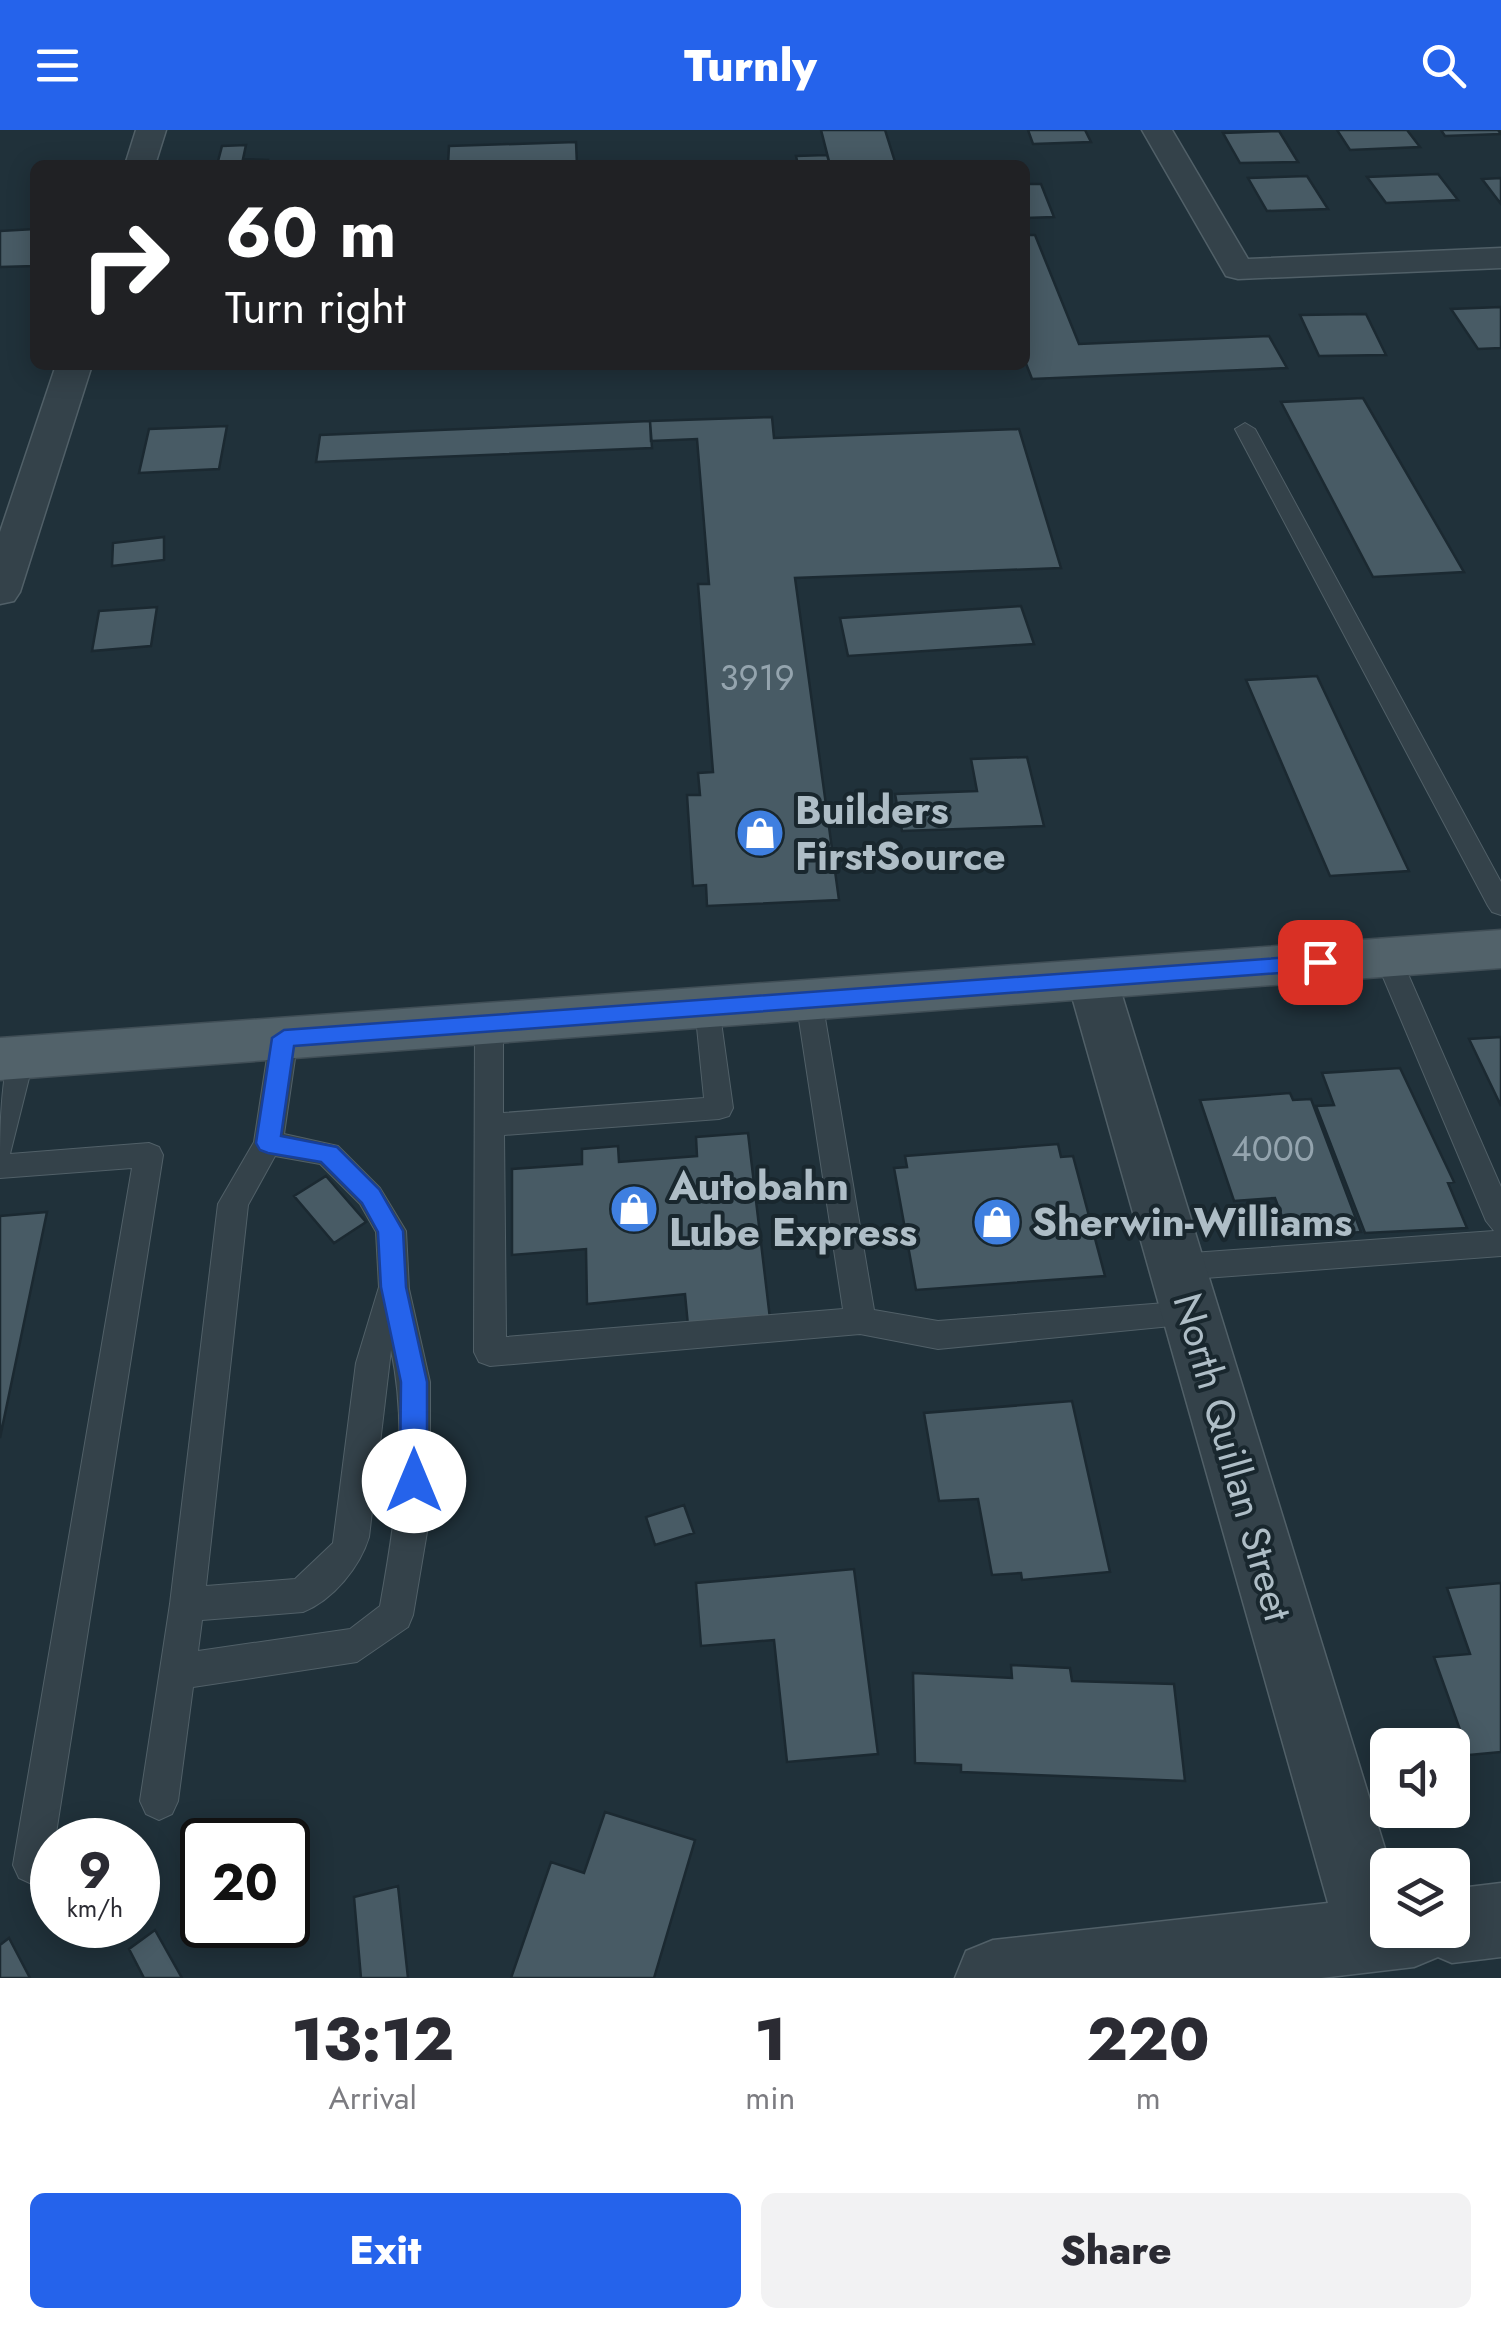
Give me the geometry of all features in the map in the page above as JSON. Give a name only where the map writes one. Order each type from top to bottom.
[{"type":"main road","points":[[10,1058],[1501,949]]},
{"type":"street","points":[[142,160],[151,130]]},
{"type":"street","points":[[1158,130],[1238,269],[1501,258]]},
{"type":"street","points":[[0,592],[72,370]]},
{"type":"street","name":"North Quillan Street","points":[[1092,979],[1185,1291],[1370,1858]]},
{"type":"street","points":[[1470,1924],[1501,1920]]},
{"type":"street","points":[[993,1978],[1370,1935]]},
{"type":"lane","points":[[1245,429],[1501,906]]},
{"type":"lane","points":[[1388,958],[1501,1221]]},
{"type":"lane","points":[[809,1000],[860,1321]]},
{"type":"lane","points":[[489,1125],[718,1108],[708,1008]]},
{"type":"lane","points":[[489,1023],[490,1352],[860,1321],[938,1334],[1185,1291],[1501,1243]]},
{"type":"lane","points":[[159,1801],[187,1604],[233,1204],[268,1143],[284,1038]]},
{"type":"lane","points":[[0,1146],[10,1058]]},
{"type":"lane","points":[[177,1672],[357,1646],[396,1616],[414,1514],[414,1382],[394,1287],[391,1231],[370,1196],[328,1154],[268,1143]]},
{"type":"lane","points":[[0,1166],[149,1155],[40,1818]]},
{"type":"lane","points":[[187,1604],[303,1595],[347,1553],[372,1363],[394,1287]]},
{"type":"building","points":[[821,130],[885,130],[894,160],[829,160]]},
{"type":"building","points":[[1028,130],[1085,130],[1091,142],[1033,144]]},
{"type":"building","points":[[1337,130],[1407,130],[1420,147],[1350,150]]},
{"type":"building","points":[[1441,130],[1498,130],[1501,134],[1445,136]]},
{"type":"building","points":[[1279,131],[1298,162],[1240,163],[1223,133]]},
{"type":"building","points":[[576,142],[577,160],[448,160],[449,146]]},
{"type":"building","points":[[246,145],[243,159],[268,160],[218,160],[222,146]]},
{"type":"building","points":[[827,155],[828,160],[797,160],[796,156]]},
{"type":"building","points":[[1438,174],[1458,200],[1386,203],[1367,177]]},
{"type":"building","points":[[1307,176],[1328,209],[1267,211],[1248,178]]},
{"type":"building","points":[[1501,178],[1501,204],[1482,179]]},
{"type":"building","points":[[1030,184],[1041,184],[1054,217],[1030,218]]},
{"type":"building","points":[[30,229],[30,266],[0,267],[0,231]]},
{"type":"building","points":[[1030,235],[1035,235],[1079,344],[1269,336],[1287,368],[1032,379],[1028,370]]},
{"type":"building","points":[[1501,307],[1501,348],[1478,349],[1451,309]]},
{"type":"building","points":[[1366,314],[1386,355],[1319,356],[1300,315]]},
{"type":"building","points":[[1363,398],[1464,572],[1373,577],[1281,402]]},
{"type":"building","points":[[772,417],[774,438],[1019,429],[1061,568],[795,578],[839,900],[707,906],[706,885],[693,886],[687,795],[700,795],[698,773],[713,772],[698,584],[709,584],[697,439],[651,441],[650,421]]},
{"type":"building","points":[[650,421],[652,448],[316,462],[320,435]]},
{"type":"building","points":[[227,426],[219,469],[139,473],[149,429]]},
{"type":"building","points":[[164,537],[164,560],[112,566],[113,543]]},
{"type":"building","points":[[1021,606],[1034,644],[848,656],[840,618]]},
{"type":"building","points":[[157,607],[151,646],[92,651],[99,611]]},
{"type":"building","points":[[1317,676],[1409,871],[1330,876],[1246,680]]},
{"type":"building","points":[[1027,757],[1044,826],[902,831],[895,794],[977,791],[971,759]]},
{"type":"building","points":[[1501,1037],[1501,1106],[1469,1039]]},
{"type":"building","points":[[1400,1068],[1454,1182],[1448,1183],[1467,1228],[1365,1233],[1316,1106],[1334,1105],[1322,1073]]},
{"type":"building","points":[[1290,1093],[1293,1100],[1311,1099],[1361,1232],[1290,1238],[1275,1198],[1234,1201],[1200,1100]]},
{"type":"building","name":"Autobahn Lube Express","points":[[748,1133],[771,1327],[689,1336],[685,1294],[587,1304],[586,1249],[512,1255],[512,1169],[582,1164],[582,1149],[618,1146],[619,1162],[697,1156],[696,1137]]},
{"type":"building","name":"Sherwin-Williams","points":[[1058,1144],[1061,1157],[1073,1156],[1105,1276],[916,1290],[894,1168],[907,1167],[905,1156]]},
{"type":"building","points":[[326,1176],[366,1222],[334,1243],[294,1196]]},
{"type":"building","points":[[47,1212],[0,1438],[0,1216]]},
{"type":"building","points":[[1072,1401],[1110,1572],[1022,1580],[1021,1573],[992,1575],[978,1499],[939,1501],[924,1413]]},
{"type":"building","points":[[684,1505],[694,1533],[655,1545],[646,1517]]},
{"type":"building","points":[[854,1569],[878,1754],[787,1762],[774,1640],[701,1646],[696,1583]]},
{"type":"building","points":[[1501,1583],[1501,1752],[1470,1755],[1470,1728],[1459,1728],[1434,1657],[1470,1654],[1447,1588]]},
{"type":"building","points":[[1011,1665],[1070,1668],[1072,1681],[1174,1684],[1185,1781],[961,1772],[961,1765],[915,1763],[913,1673],[1012,1678]]},
{"type":"building","points":[[605,1812],[695,1840],[654,1978],[511,1978],[551,1862],[584,1873]]},
{"type":"building","points":[[398,1886],[408,1978],[361,1978],[354,1897]]},
{"type":"building","points":[[9,1938],[30,1978],[0,1978],[0,1945]]},
{"type":"building","points":[[160,1939],[182,1978],[144,1978],[129,1949],[160,1948]]},
{"type":"place","name":"Builders FirstSource","points":[[760,833]]},
{"type":"place","name":"Autobahn Lube Express","points":[[634,1209]]},
{"type":"place","name":"Sherwin-Williams","points":[[997,1222]]},
{"type":"route","points":[[414,1481],[414,1382],[394,1287],[391,1231],[370,1196],[328,1154],[268,1143],[284,1038],[1320,962]]}]
